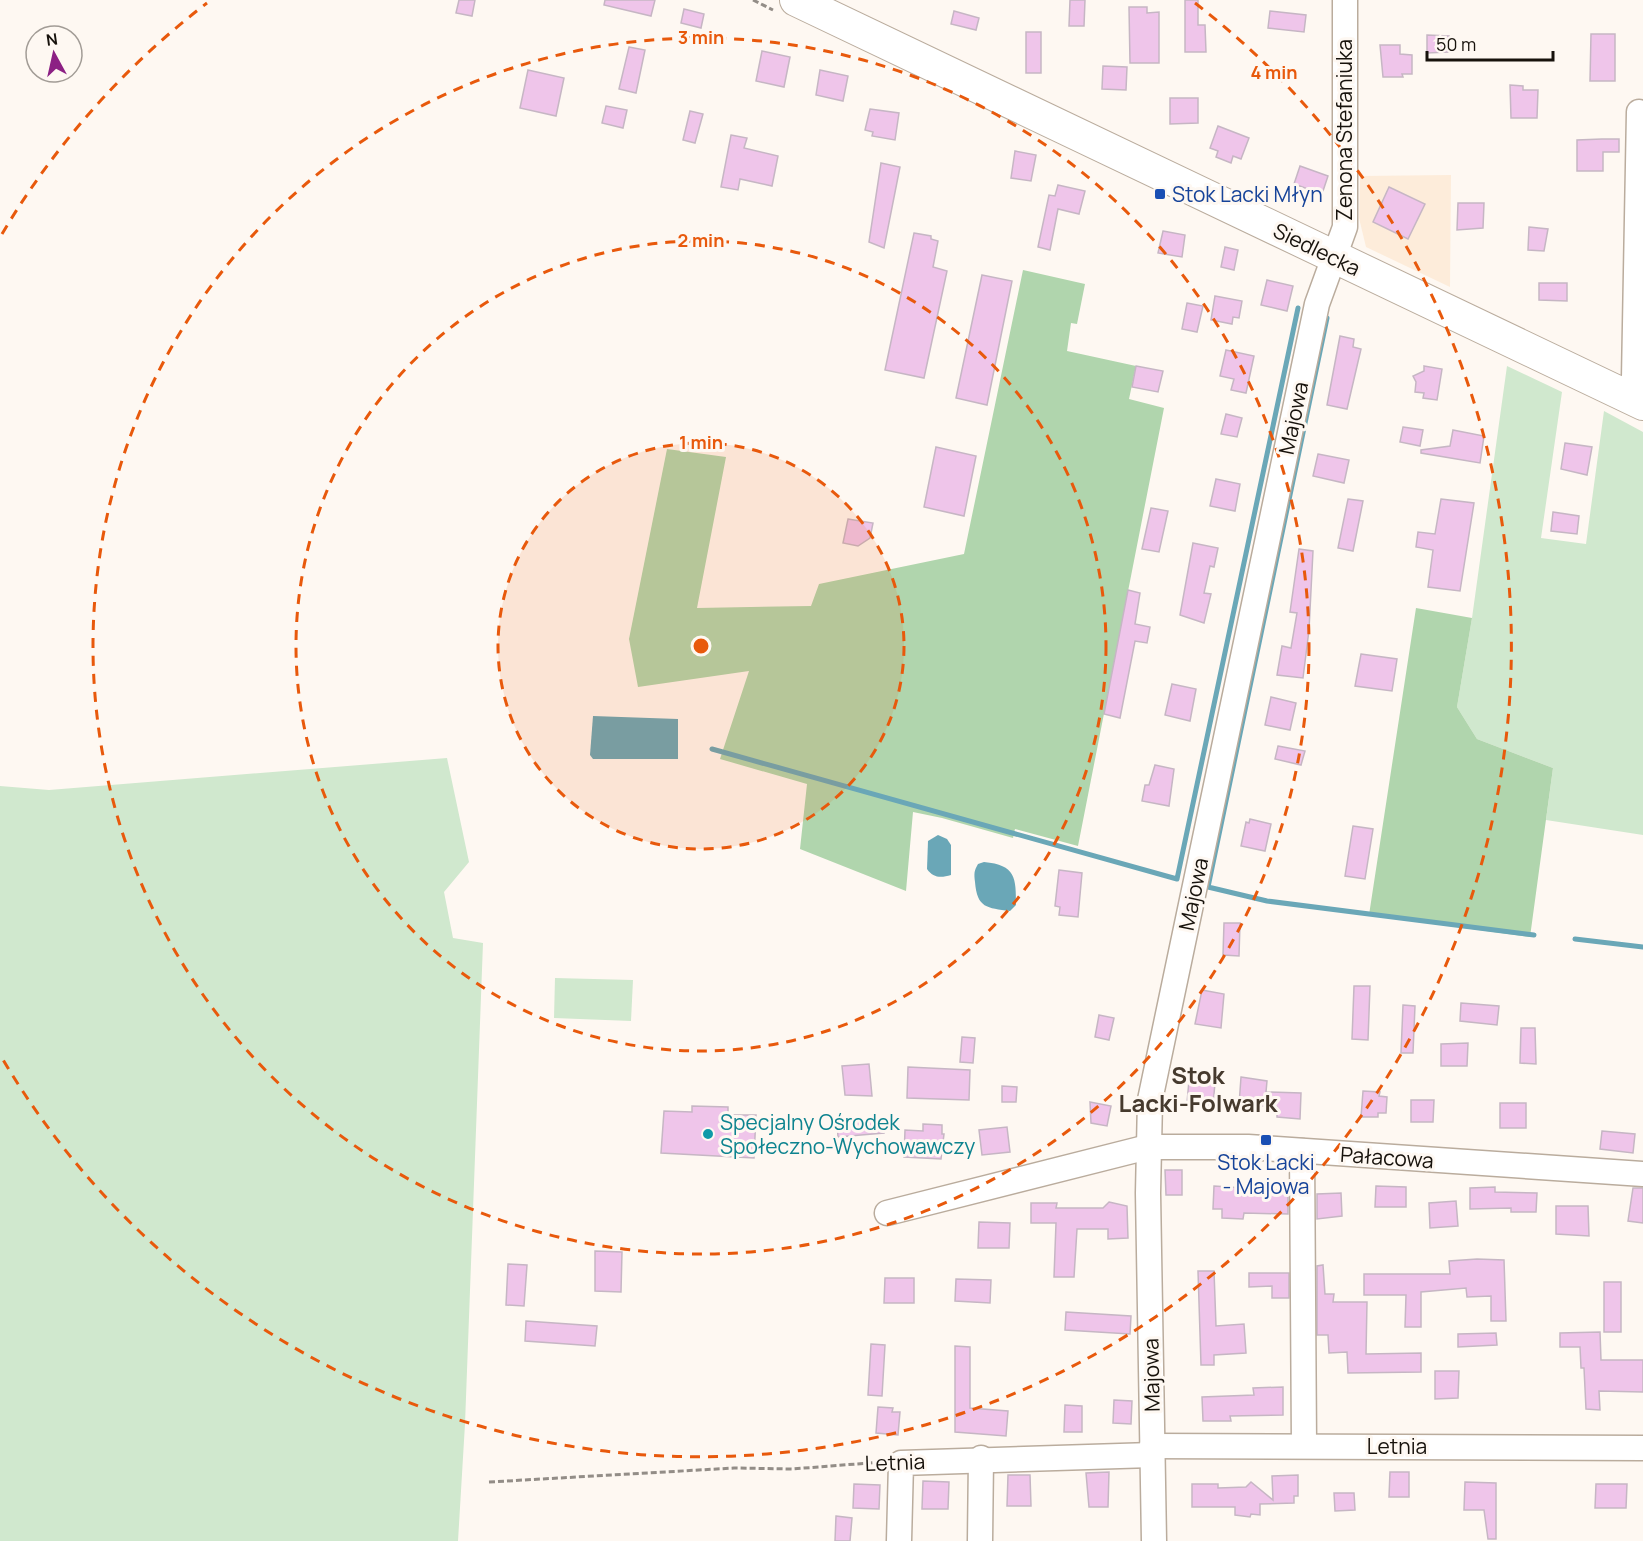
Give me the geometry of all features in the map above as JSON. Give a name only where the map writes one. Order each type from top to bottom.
[{"type":"main road","name":"Siedlecka","points":[[796,0],[1634,401]]},
{"type":"street","name":"Zenona Stefaniuka","points":[[1332,257],[1346,226],[1345,0]]},
{"type":"street","points":[[1634,401],[1639,111]]},
{"type":"street","name":"Majowa","points":[[1154,1541],[1148,1147],[1150,1100],[1317,304],[1332,257]]},
{"type":"street","name":"Pałacowa","points":[[887,1213],[1148,1147],[1248,1147],[1643,1174]]},
{"type":"street","points":[[1302,1151],[1304,1445]]},
{"type":"street","name":"Letnia","points":[[902,1462],[1304,1445],[1643,1448]]},
{"type":"street","points":[[980,1541],[981,1458]]},
{"type":"street","points":[[899,1541],[902,1462]]},
{"type":"path","name":"Letnia","points":[[489,1482],[637,1473],[902,1462]]},
{"type":"shaded area","points":[[1451,175],[1450,287],[1366,247],[1359,218],[1360,176]]},
{"type":"green space","points":[[1023,270],[1085,284],[1077,324],[1071,323],[1067,351],[1136,366],[1129,399],[1164,408],[1078,846],[1015,829],[1013,838],[913,812],[906,891],[800,849],[807,784],[720,759],[749,671],[638,687],[629,639],[667,449],[726,457],[697,608],[811,606],[819,584],[964,554]]},
{"type":"green space","points":[[1507,366],[1562,392],[1541,538],[1586,544],[1604,411],[1643,432],[1643,835],[1546,820],[1553,768],[1477,739],[1457,707],[1472,618]]},
{"type":"green space","points":[[1416,608],[1472,618],[1457,707],[1477,739],[1553,768],[1530,937],[1369,915]]},
{"type":"green space","points":[[447,758],[469,862],[444,892],[453,938],[483,943],[465,1424],[458,1541],[0,1541],[0,786],[49,790]]},
{"type":"green space","points":[[555,978],[633,980],[631,1021],[554,1018]]},
{"type":"water","points":[[593,716],[678,719],[678,759],[593,759],[590,755]]},
{"type":"water","points":[[938,835],[947,839],[951,845],[951,875],[944,877],[932,874],[927,869],[928,841]]},
{"type":"water","points":[[984,862],[1002,866],[1012,874],[1016,887],[1016,905],[1010,911],[989,907],[978,897],[975,872],[978,864]]},
{"type":"building","points":[[459,0],[475,0],[472,16],[456,13]]},
{"type":"building","points":[[605,0],[655,0],[651,16],[604,5]]},
{"type":"building","points":[[1070,0],[1085,0],[1084,26],[1069,26]]},
{"type":"building","points":[[1185,0],[1198,0],[1198,25],[1205,25],[1206,52],[1185,52]]},
{"type":"building","points":[[1129,7],[1147,7],[1147,13],[1159,12],[1159,63],[1130,63]]},
{"type":"building","points":[[684,9],[704,14],[701,28],[681,23]]},
{"type":"building","points":[[954,11],[979,18],[976,30],[951,24]]},
{"type":"building","points":[[1270,11],[1306,15],[1304,32],[1268,28]]},
{"type":"building","points":[[1026,32],[1041,32],[1041,73],[1026,73]]},
{"type":"building","points":[[1591,34],[1615,34],[1615,81],[1590,81]]},
{"type":"building","points":[[1427,35],[1449,36],[1448,52],[1427,53]]},
{"type":"building","points":[[1380,45],[1400,45],[1400,54],[1412,55],[1412,74],[1402,74],[1403,77],[1383,77]]},
{"type":"building","points":[[629,47],[645,50],[636,93],[619,89]]},
{"type":"building","points":[[762,51],[790,57],[784,87],[756,81]]},
{"type":"building","points":[[1103,66],[1127,67],[1126,90],[1102,89]]},
{"type":"building","points":[[528,70],[564,78],[556,116],[520,108]]},
{"type":"building","points":[[820,70],[848,76],[843,101],[816,95]]},
{"type":"building","points":[[1510,85],[1523,86],[1523,90],[1538,90],[1537,118],[1511,118]]},
{"type":"building","points":[[1170,98],[1198,98],[1198,123],[1170,124]]},
{"type":"building","points":[[606,106],[627,110],[623,128],[602,123]]},
{"type":"building","points":[[870,109],[899,113],[895,140],[872,136],[873,132],[865,130]]},
{"type":"building","points":[[690,111],[703,114],[695,143],[683,140]]},
{"type":"building","points":[[1218,126],[1249,138],[1241,159],[1233,156],[1231,163],[1216,157],[1218,151],[1210,148]]},
{"type":"building","points":[[731,135],[747,138],[744,148],[778,156],[772,186],[740,179],[738,190],[721,187]]},
{"type":"building","points":[[1619,139],[1619,152],[1603,152],[1603,171],[1577,171],[1577,140]]},
{"type":"building","points":[[1015,151],[1036,155],[1031,181],[1011,178]]},
{"type":"building","points":[[881,163],[900,167],[884,248],[869,242]]},
{"type":"building","points":[[1300,166],[1328,176],[1322,194],[1294,184]]},
{"type":"building","points":[[1058,185],[1085,191],[1079,214],[1058,209],[1050,250],[1038,247],[1049,195],[1055,196]]},
{"type":"building","points":[[1389,187],[1425,204],[1408,239],[1373,222]]},
{"type":"building","points":[[1458,203],[1484,203],[1483,228],[1457,230]]},
{"type":"building","points":[[1529,227],[1548,229],[1544,251],[1528,250]]},
{"type":"building","points":[[1163,231],[1185,235],[1182,257],[1158,253]]},
{"type":"building","points":[[914,233],[931,236],[931,239],[938,241],[933,267],[947,271],[924,378],[885,370]]},
{"type":"building","points":[[1225,247],[1238,250],[1234,270],[1221,267]]},
{"type":"building","points":[[982,275],[1012,281],[987,405],[956,398]]},
{"type":"building","points":[[1267,280],[1293,286],[1287,311],[1261,305]]},
{"type":"building","points":[[1539,283],[1567,283],[1567,301],[1539,300]]},
{"type":"building","points":[[1215,296],[1242,301],[1239,318],[1233,317],[1232,324],[1211,320]]},
{"type":"building","points":[[1187,303],[1203,306],[1197,332],[1182,329]]},
{"type":"building","points":[[1340,336],[1354,339],[1353,347],[1361,349],[1347,409],[1327,405]]},
{"type":"building","points":[[1226,350],[1254,356],[1246,393],[1231,390],[1234,379],[1220,376]]},
{"type":"building","points":[[1136,366],[1163,371],[1158,392],[1132,387]]},
{"type":"building","points":[[1424,366],[1442,369],[1437,400],[1423,398],[1424,393],[1415,392],[1416,382],[1413,376],[1424,371]]},
{"type":"building","points":[[1226,414],[1242,418],[1237,437],[1221,434]]},
{"type":"building","points":[[1403,427],[1423,430],[1420,446],[1400,442]]},
{"type":"building","points":[[1453,430],[1484,436],[1480,463],[1421,453],[1421,450],[1450,446]]},
{"type":"building","points":[[1565,443],[1592,447],[1587,475],[1561,469]]},
{"type":"building","points":[[936,447],[976,456],[964,516],[924,507]]},
{"type":"building","points":[[1318,454],[1349,460],[1344,483],[1313,476]]},
{"type":"building","points":[[1216,479],[1240,484],[1235,511],[1210,506]]},
{"type":"building","points":[[1348,499],[1363,501],[1353,551],[1338,548]]},
{"type":"building","points":[[1441,499],[1474,503],[1460,591],[1428,587],[1433,550],[1416,547],[1418,532],[1435,534]]},
{"type":"building","points":[[1151,508],[1168,511],[1159,552],[1142,549]]},
{"type":"building","points":[[1553,512],[1579,516],[1577,534],[1551,531]]},
{"type":"building","points":[[848,519],[873,523],[870,538],[858,546],[843,543]]},
{"type":"building","points":[[1193,543],[1218,548],[1214,567],[1210,566],[1204,593],[1211,594],[1204,623],[1180,615]]},
{"type":"building","points":[[1299,549],[1313,551],[1309,630],[1303,678],[1277,675],[1282,646],[1291,648],[1297,613],[1290,612]]},
{"type":"building","points":[[1128,590],[1140,593],[1135,624],[1150,627],[1147,643],[1135,641],[1120,718],[1104,714]]},
{"type":"building","points":[[1361,654],[1397,659],[1392,691],[1355,686]]},
{"type":"building","points":[[1172,684],[1196,689],[1190,721],[1165,715]]},
{"type":"building","points":[[1271,697],[1296,703],[1290,730],[1265,725]]},
{"type":"building","points":[[1278,746],[1305,751],[1301,765],[1275,759]]},
{"type":"building","points":[[1155,765],[1174,769],[1169,806],[1142,801],[1145,785],[1149,785]]},
{"type":"building","points":[[1250,819],[1271,824],[1265,851],[1241,846],[1246,822],[1249,823]]},
{"type":"building","points":[[1353,826],[1373,829],[1365,879],[1345,876]]},
{"type":"building","points":[[1059,870],[1082,873],[1078,917],[1059,915],[1060,907],[1055,906]]},
{"type":"building","points":[[1224,923],[1240,923],[1239,956],[1223,955]]},
{"type":"building","points":[[1354,986],[1370,986],[1368,1040],[1352,1039]]},
{"type":"building","points":[[1202,990],[1224,994],[1221,1028],[1195,1024]]},
{"type":"building","points":[[1461,1003],[1499,1006],[1497,1025],[1460,1021]]},
{"type":"building","points":[[1403,1005],[1415,1006],[1413,1053],[1401,1053]]},
{"type":"building","points":[[1099,1015],[1114,1018],[1109,1040],[1095,1037]]},
{"type":"building","points":[[1521,1028],[1535,1028],[1536,1064],[1520,1063]]},
{"type":"building","points":[[962,1037],[975,1038],[973,1063],[960,1062]]},
{"type":"building","points":[[1468,1043],[1467,1066],[1441,1066],[1441,1044]]},
{"type":"building","points":[[869,1064],[872,1096],[845,1095],[842,1066]]},
{"type":"building","points":[[908,1067],[970,1070],[969,1100],[907,1098]]},
{"type":"building","points":[[1241,1077],[1267,1081],[1266,1092],[1301,1093],[1300,1119],[1277,1117],[1277,1107],[1239,1105]]},
{"type":"building","points":[[1189,1080],[1215,1083],[1213,1105],[1187,1103]]},
{"type":"building","points":[[1002,1086],[1017,1087],[1016,1102],[1002,1102]]},
{"type":"building","points":[[1363,1091],[1380,1092],[1379,1096],[1387,1097],[1386,1113],[1378,1113],[1378,1117],[1361,1117]]},
{"type":"building","points":[[1411,1100],[1434,1100],[1433,1122],[1411,1122]]},
{"type":"building","points":[[1090,1102],[1111,1106],[1107,1126],[1091,1123]]},
{"type":"building","points":[[1500,1103],[1526,1103],[1526,1128],[1500,1128]]},
{"type":"building","name":"Specjalny Ośrodek Społeczno-Wychowawczy","points":[[692,1106],[728,1107],[728,1115],[756,1115],[754,1158],[661,1153],[664,1111],[692,1112]]},
{"type":"building","points":[[847,1119],[883,1121],[884,1133],[838,1137],[837,1122]]},
{"type":"building","points":[[923,1124],[942,1125],[942,1134],[944,1134],[941,1159],[904,1157],[905,1130],[923,1131]]},
{"type":"building","points":[[1007,1127],[1010,1152],[982,1155],[979,1130]]},
{"type":"building","points":[[1602,1131],[1635,1134],[1633,1153],[1600,1149]]},
{"type":"building","points":[[1165,1170],[1182,1170],[1182,1195],[1166,1195]]},
{"type":"building","points":[[1214,1186],[1288,1191],[1288,1214],[1244,1213],[1243,1219],[1222,1218],[1222,1209],[1213,1209]]},
{"type":"building","points":[[1376,1186],[1406,1187],[1406,1207],[1375,1207]]},
{"type":"building","points":[[1495,1187],[1495,1192],[1537,1193],[1536,1212],[1511,1212],[1511,1208],[1470,1209],[1470,1188]]},
{"type":"building","points":[[1633,1188],[1643,1188],[1643,1223],[1628,1221]]},
{"type":"building","points":[[1341,1193],[1342,1216],[1317,1219],[1317,1194]]},
{"type":"building","points":[[1456,1201],[1458,1226],[1430,1228],[1429,1203]]},
{"type":"building","points":[[1109,1202],[1127,1206],[1128,1238],[1108,1239],[1108,1229],[1077,1229],[1074,1277],[1054,1277],[1056,1223],[1031,1223],[1031,1203],[1057,1203],[1056,1208],[1103,1208]]},
{"type":"building","points":[[1556,1206],[1588,1206],[1589,1236],[1556,1234]]},
{"type":"building","points":[[979,1222],[1010,1223],[1009,1248],[978,1248]]},
{"type":"building","points":[[595,1251],[622,1252],[621,1292],[595,1291]]},
{"type":"building","points":[[1504,1260],[1506,1321],[1491,1321],[1491,1296],[1467,1297],[1466,1288],[1421,1292],[1421,1327],[1405,1327],[1406,1295],[1364,1295],[1364,1274],[1450,1274],[1449,1261]]},
{"type":"building","points":[[508,1264],[527,1265],[524,1306],[506,1305]]},
{"type":"building","points":[[1323,1265],[1325,1294],[1334,1294],[1333,1302],[1367,1302],[1366,1354],[1421,1353],[1421,1372],[1348,1373],[1347,1352],[1329,1353],[1328,1335],[1317,1335],[1317,1266]]},
{"type":"building","points":[[1198,1271],[1214,1271],[1216,1326],[1244,1324],[1246,1353],[1214,1355],[1214,1365],[1201,1365]]},
{"type":"building","points":[[1249,1273],[1289,1273],[1289,1298],[1272,1298],[1272,1286],[1249,1287]]},
{"type":"building","points":[[885,1278],[914,1278],[914,1303],[884,1303]]},
{"type":"building","points":[[956,1279],[991,1280],[990,1303],[955,1301]]},
{"type":"building","points":[[1604,1282],[1621,1282],[1621,1332],[1604,1332]]},
{"type":"building","points":[[1066,1312],[1131,1316],[1130,1334],[1065,1330]]},
{"type":"building","points":[[526,1321],[597,1326],[595,1346],[525,1341]]},
{"type":"building","points":[[1600,1332],[1601,1360],[1643,1360],[1643,1392],[1599,1391],[1600,1410],[1586,1409],[1584,1368],[1581,1368],[1580,1347],[1560,1347],[1560,1333]]},
{"type":"building","points":[[1496,1333],[1497,1345],[1458,1347],[1458,1334]]},
{"type":"building","points":[[871,1344],[885,1345],[882,1396],[868,1395]]},
{"type":"building","points":[[955,1346],[970,1347],[970,1408],[1008,1411],[1006,1436],[955,1432]]},
{"type":"building","points":[[1435,1371],[1459,1371],[1458,1398],[1435,1399]]},
{"type":"building","points":[[1283,1387],[1283,1415],[1230,1416],[1231,1421],[1203,1421],[1202,1397],[1254,1395],[1253,1388]]},
{"type":"building","points":[[1114,1400],[1132,1401],[1131,1424],[1113,1423]]},
{"type":"building","points":[[1065,1405],[1082,1406],[1082,1432],[1064,1432]]},
{"type":"building","points":[[878,1407],[893,1408],[892,1412],[900,1412],[898,1435],[876,1433]]},
{"type":"building","points":[[1109,1472],[1108,1507],[1089,1507],[1086,1473]]},
{"type":"building","points":[[1390,1472],[1409,1472],[1409,1497],[1389,1497]]},
{"type":"building","points":[[1008,1475],[1030,1475],[1031,1506],[1007,1506]]},
{"type":"building","points":[[1298,1475],[1298,1496],[1294,1496],[1294,1503],[1260,1504],[1260,1515],[1251,1514],[1250,1517],[1235,1515],[1235,1507],[1192,1507],[1192,1484],[1218,1484],[1218,1488],[1246,1487],[1251,1482],[1273,1500],[1272,1476]]},
{"type":"building","points":[[923,1481],[949,1482],[948,1509],[922,1509]]},
{"type":"building","points":[[1465,1482],[1496,1483],[1496,1539],[1488,1539],[1484,1510],[1464,1510]]},
{"type":"building","points":[[854,1484],[880,1485],[879,1509],[853,1508]]},
{"type":"building","points":[[1596,1484],[1627,1484],[1626,1508],[1595,1508]]},
{"type":"building","points":[[1334,1493],[1354,1493],[1355,1510],[1335,1511]]},
{"type":"building","points":[[836,1516],[852,1518],[850,1541],[835,1541]]},
{"type":"waterway","points":[[712,749],[1177,879],[1298,308]]},
{"type":"waterway","points":[[1327,318],[1208,887],[1267,901],[1534,935]]},
{"type":"waterway","points":[[1575,939],[1643,947]]},
{"type":"place","name":"Stok Lacki Młyn","points":[[1160,194]]},
{"type":"place","name":"Specjalny Ośrodek Społeczno-Wychowawczy","points":[[708,1134]]},
{"type":"place","name":"Stok Lacki - Majowa","points":[[1266,1140]]},
{"type":"district","name":"Stok Lacki-Folwark","points":[[1198,1088]]}]
